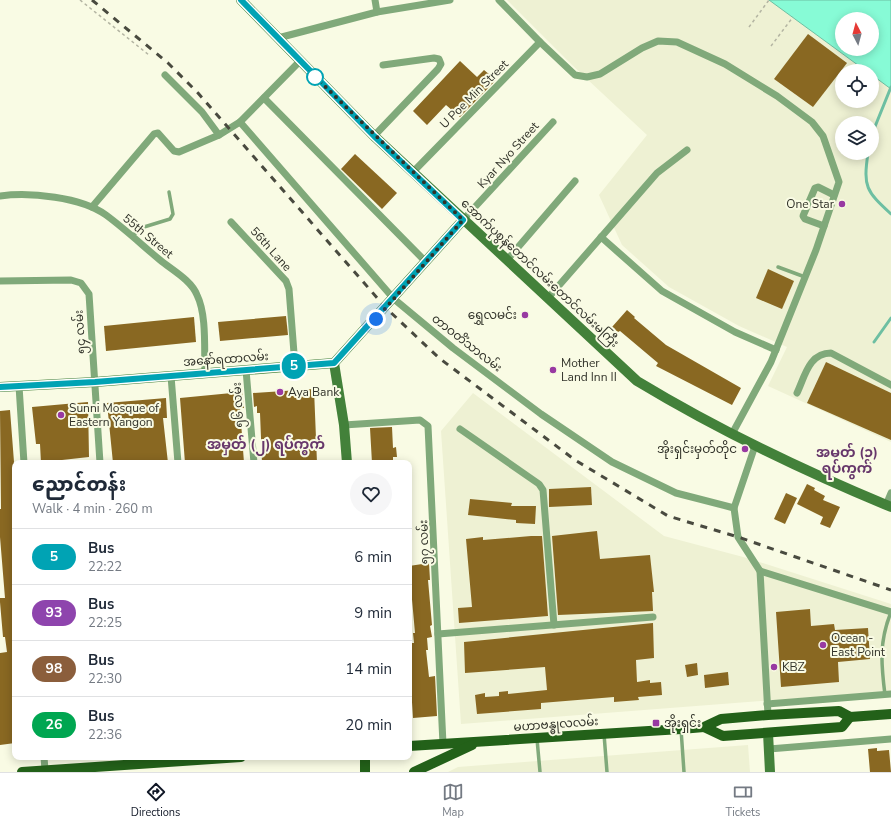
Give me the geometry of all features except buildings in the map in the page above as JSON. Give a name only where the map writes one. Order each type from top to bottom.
[{"type":"main road","name":"အောက်ပုစွန်တောင်လမ်းတောင်လမ်းမကြီး","points":[[241,0],[374,136],[637,381],[687,412],[755,446],[889,506]]},
{"type":"main road","points":[[347,460],[344,425],[334,363],[394,299],[463,220]]},
{"type":"main road","name":"အနော်ရထာလမ်း","points":[[0,387],[95,382],[334,363]]},
{"type":"main road","name":"မဟာဗန္ဓုလလမ်း","points":[[412,746],[681,729],[704,726],[721,719],[839,711],[850,717],[891,714]]},
{"type":"main road","points":[[704,726],[723,736],[842,727],[850,717]]},
{"type":"main road","points":[[768,733],[770,772]]},
{"type":"main road","points":[[414,772],[478,742]]},
{"type":"main road","points":[[22,772],[45,770],[57,771],[121,761],[143,768],[188,760]]},
{"type":"main road","points":[[365,760],[365,772]]},
{"type":"street","points":[[375,0],[377,12]]},
{"type":"street","points":[[278,38],[377,12],[450,0]]},
{"type":"street","points":[[499,0],[540,42],[575,74],[587,77],[600,74],[651,44],[666,40],[677,42],[725,64],[777,96],[812,122],[823,136],[839,182],[805,277],[776,350],[732,434]]},
{"type":"street","name":"U Poe Min Street","points":[[413,172],[540,42]]},
{"type":"street","points":[[374,136],[440,68],[441,64],[439,59],[434,58],[383,65]]},
{"type":"street","points":[[92,207],[154,134],[158,133],[174,151],[179,152],[218,135],[240,122],[300,61]]},
{"type":"street","points":[[165,75],[202,112],[218,135]]},
{"type":"street","points":[[264,98],[426,262]]},
{"type":"street","name":"တာဝတိံသာလမ်း","points":[[240,122],[394,299],[453,348],[541,414],[612,462],[676,493],[734,508]]},
{"type":"street","name":"Kyar Nyo Street","points":[[463,220],[552,122]]},
{"type":"street","points":[[548,298],[657,173],[687,150]]},
{"type":"street","points":[[507,260],[575,181]]},
{"type":"street","points":[[824,226],[805,219],[803,216],[815,188],[818,187],[834,195]]},
{"type":"street","name":"55th Street","points":[[0,196],[44,197],[92,207],[105,214],[133,235],[188,283],[197,294],[202,310],[205,373]]},
{"type":"street","name":"56th Lane","points":[[231,222],[286,281],[289,289],[295,366]]},
{"type":"street","points":[[601,237],[662,291],[735,332],[776,350]]},
{"type":"street","name":"၅၄ လမ်း","points":[[0,280],[71,280],[81,283],[89,294],[100,460]]},
{"type":"street","points":[[797,393],[814,358],[822,353],[830,353],[891,385]]},
{"type":"street","name":"၅၆ လမ်း","points":[[246,370],[254,460]]},
{"type":"street","points":[[171,376],[178,460]]},
{"type":"street","points":[[19,386],[24,460]]},
{"type":"street","name":"၅၇ လမ်း","points":[[344,425],[420,420],[428,426],[443,744]]},
{"type":"street","points":[[460,429],[539,484],[543,490],[554,625]]},
{"type":"street","points":[[755,446],[734,508],[738,537],[760,571],[768,716]]},
{"type":"street","points":[[889,506],[891,493]]},
{"type":"street","points":[[760,571],[891,612]]},
{"type":"street","points":[[438,634],[654,617]]},
{"type":"street","points":[[767,704],[888,694]]},
{"type":"street","points":[[769,749],[891,739]]},
{"type":"street","points":[[44,760],[45,770]]},
{"type":"lane","points":[[133,235],[144,228],[170,219],[173,214],[169,192]]},
{"type":"lane","points":[[778,267],[805,277]]},
{"type":"lane","points":[[888,694],[881,648],[885,626],[891,612]]},
{"type":"lane","points":[[681,729],[684,772]]},
{"type":"lane","points":[[604,733],[607,772]]},
{"type":"lane","points":[[537,738],[540,772]]},
{"type":"path","points":[[80,0],[149,55]]},
{"type":"path","points":[[748,27],[769,0]]},
{"type":"path","points":[[771,46],[793,17]]},
{"type":"shaded area","points":[[507,0],[769,0],[835,48],[835,56],[846,56],[856,64],[835,64],[835,108],[879,108],[879,80],[891,89],[891,442],[768,386],[787,347],[739,326],[669,287],[622,245],[599,195],[647,135],[572,65]]},
{"type":"shaded area","points":[[769,0],[891,0],[891,89],[879,80],[879,64],[856,64],[846,56],[879,56],[879,12],[835,12],[835,48]]},
{"type":"shaded area","points":[[473,393],[664,536],[747,558],[891,604],[891,691],[461,724],[441,431]]},
{"type":"shaded area","points":[[748,745],[750,772],[448,772],[458,767]]},
{"type":"waterway","points":[[879,117],[891,87]]},
{"type":"waterway","points":[[867,160],[866,181],[868,188],[876,200],[891,214]]},
{"type":"waterway","points":[[874,342],[891,318]]},
{"type":"railway","points":[[92,0],[168,63],[198,93],[386,308],[439,358],[575,460],[668,516],[738,537],[891,590]]},
{"type":"bus line","name":"5","points":[[0,387],[95,382],[334,363],[386,308],[463,220],[374,136],[241,0]]},
{"type":"place","name":"One Star","points":[[842,204]]},
{"type":"place","name":"ရွှေလမင်း","points":[[525,315]]},
{"type":"place","name":"Mother Land Inn II","points":[[553,370]]},
{"type":"place","name":"Aya Bank","points":[[280,392]]},
{"type":"place","name":"Sunni Mosque of Eastern Yangon","points":[[61,415]]},
{"type":"place","name":"အိုးရှင်းမှတ်တိုင","points":[[745,449]]},
{"type":"place","name":"Ocean - East Point","points":[[823,645]]},
{"type":"place","name":"KBZ","points":[[774,667]]},
{"type":"place","name":"အိုးရှင်း","points":[[656,723]]},
{"type":"district","name":"အမှတ် (၂) ရပ်ကွက်","points":[[266,444]]},
{"type":"district","name":"အမှတ် (၃) ရပ်ကွက်","points":[[847,460]]},
{"type":"route","points":[[315,77],[310,72],[374,136],[463,220],[376,319]]}]
